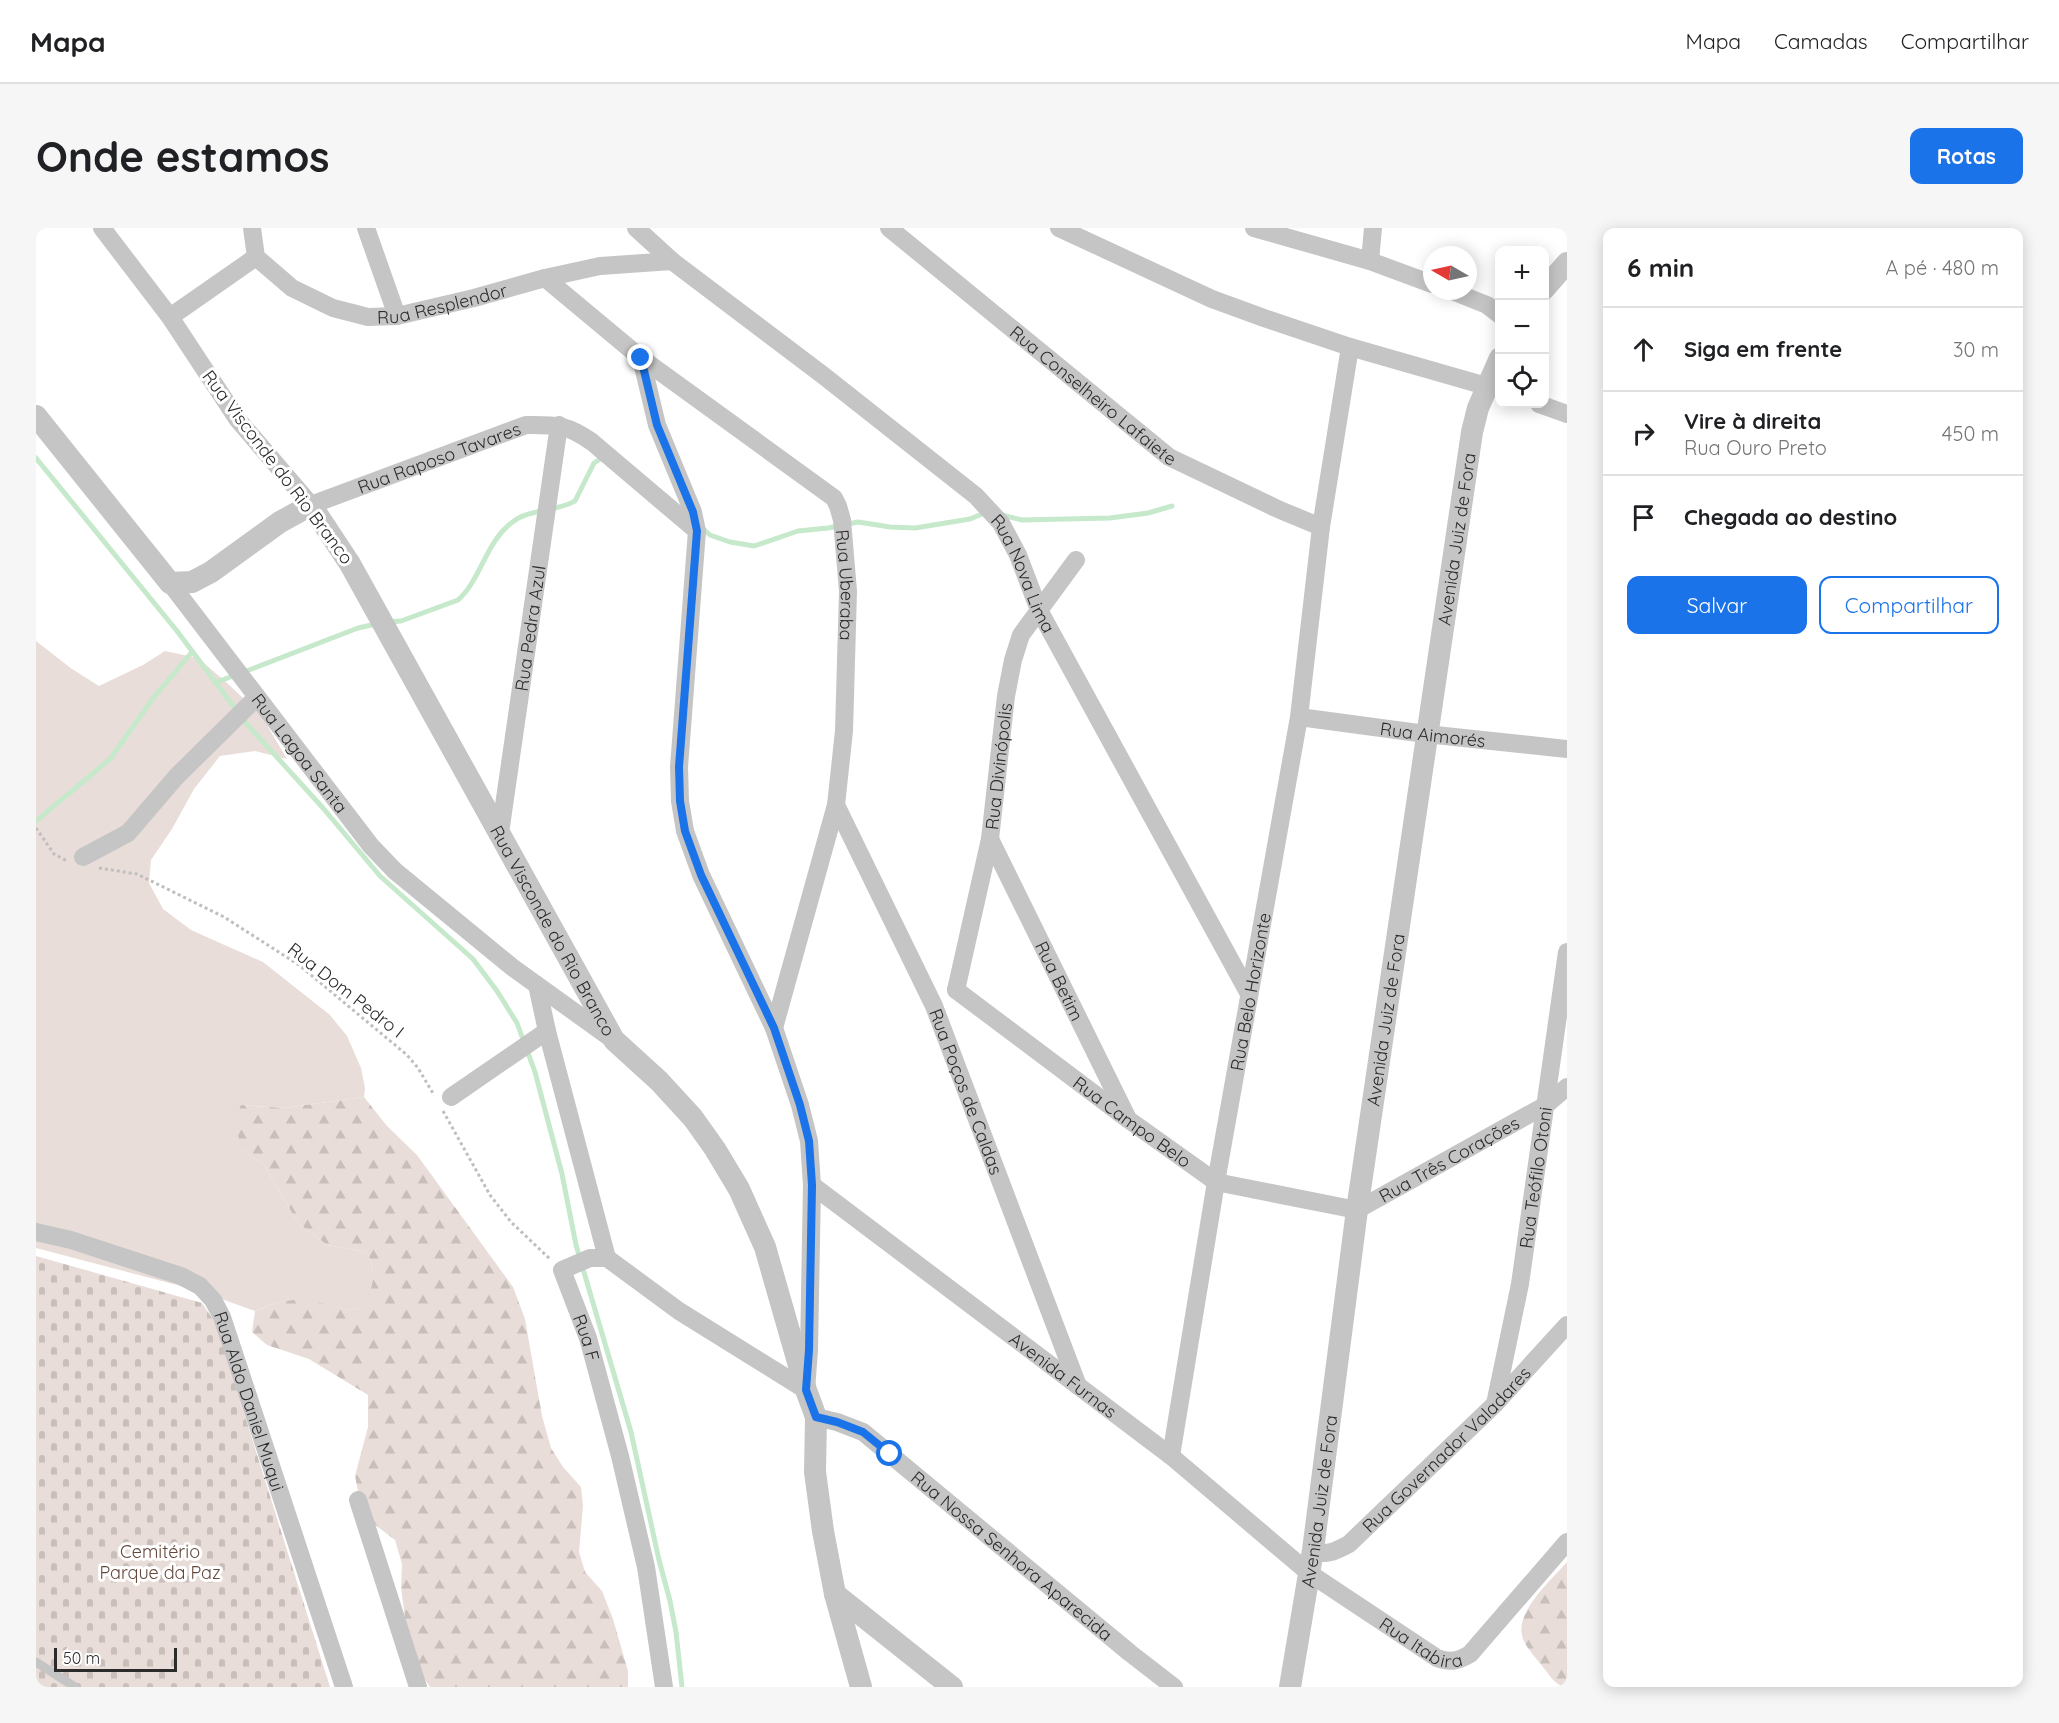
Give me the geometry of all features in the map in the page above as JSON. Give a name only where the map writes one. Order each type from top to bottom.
[{"type":"street","name":"Rua Visconde do Rio Branco","points":[[102,228],[170,317],[238,420],[310,505],[350,564],[614,1040],[659,1081],[693,1118],[739,1189],[765,1247],[806,1390],[816,1417],[815,1472],[823,1531],[835,1594],[861,1687]]},
{"type":"street","points":[[170,317],[256,257],[252,228]]},
{"type":"street","points":[[366,228],[397,316]]},
{"type":"street","name":"Rua Nova Lima","points":[[636,228],[672,261],[824,375],[976,496],[1001,523],[1018,555],[1040,610],[1249,994]]},
{"type":"street","name":"Rua Conselheiro Lafaiete","points":[[889,228],[1169,457],[1321,527]]},
{"type":"street","points":[[1059,228],[1212,299],[1350,347],[1493,388]]},
{"type":"street","points":[[1254,228],[1370,261],[1423,281]]},
{"type":"street","points":[[1370,261],[1374,228]]},
{"type":"street","name":"Rua Resplendor","points":[[256,257],[292,288],[333,308],[368,316],[397,316],[600,266],[672,261]]},
{"type":"street","points":[[1549,284],[1567,264]]},
{"type":"street","name":"Rua Uberaba","points":[[545,278],[641,358],[834,498],[838,506],[848,591],[844,731],[836,805],[774,1028]]},
{"type":"street","points":[[1474,300],[1495,311]]},
{"type":"street","name":"Rua Belo Horizonte","points":[[1172,1456],[1216,1182],[1299,717],[1321,527],[1350,347]]},
{"type":"street","points":[[562,1270],[590,1258],[607,1258],[680,1311],[806,1390],[809,1350],[812,1185],[809,1141],[774,1028],[701,875],[685,831],[680,801],[679,767],[697,531],[693,512],[657,425],[641,358]]},
{"type":"street","name":"Avenida Juiz de Fora","points":[[1290,1687],[1313,1550],[1357,1210],[1472,432],[1478,408],[1493,388]]},
{"type":"street","points":[[1549,408],[1567,414]]},
{"type":"street","name":"Rua Lagoa Santa","points":[[36,416],[170,583],[371,846],[394,871],[537,985],[614,1040]]},
{"type":"street","name":"Rua Raposo Tavares","points":[[170,583],[192,582],[211,572],[280,522],[310,505],[526,425],[559,425],[576,431],[697,531]]},
{"type":"street","name":"Rua Pedra Azul","points":[[500,832],[559,425]]},
{"type":"street","name":"Rua Divinópolis","points":[[956,990],[990,839],[1006,696],[1013,660],[1021,635],[1076,560]]},
{"type":"street","points":[[84,863],[128,833],[176,777],[257,697]]},
{"type":"street","name":"Rua Aimorés","points":[[1299,717],[1426,734],[1567,749]]},
{"type":"street","name":"Rua Poços de Caldas","points":[[836,805],[934,1006],[1078,1386]]},
{"type":"street","name":"Rua Betim","points":[[990,839],[1129,1120]]},
{"type":"street","name":"Rua Teófilo Otoni","points":[[1495,1404],[1520,1284],[1567,952]]},
{"type":"street","points":[[537,985],[607,1258]]},
{"type":"street","points":[[934,1006],[956,990]]},
{"type":"street","name":"Rua Campo Belo","points":[[956,990],[1129,1120],[1216,1182],[1357,1210]]},
{"type":"street","points":[[442,1100],[547,1031]]},
{"type":"street","name":"Rua Três Corações","points":[[1357,1210],[1546,1105],[1567,1087]]},
{"type":"street","name":"Avenida Furnas","points":[[812,1185],[1172,1456],[1309,1573]]},
{"type":"street","name":"Rua Aldo Daniel Muqui","points":[[36,1232],[82,1244],[181,1276],[200,1286],[213,1300],[222,1317],[344,1687]]},
{"type":"street","name":"Rua F","points":[[562,1270],[588,1338],[620,1456],[646,1567],[664,1687]]},
{"type":"street","name":"Rua Governador Valadares","points":[[1313,1550],[1319,1553],[1333,1552],[1349,1544],[1495,1404],[1567,1325]]},
{"type":"street","name":"Rua Nossa Senhora Aparecida","points":[[816,1417],[863,1432],[1174,1687]]},
{"type":"street","points":[[358,1500],[418,1687]]},
{"type":"street","name":"Rua Itabira","points":[[1309,1573],[1437,1658],[1448,1662],[1460,1661],[1470,1654],[1567,1542]]},
{"type":"street","points":[[835,1594],[952,1687]]},
{"type":"lane","points":[[36,1662],[75,1687]]},
{"type":"path","name":"Rua Dom Pedro I","points":[[36,828],[54,854],[137,874],[224,917],[299,965],[407,1055],[442,1100],[490,1195],[511,1222],[562,1270]]},
{"type":"green space","points":[[36,641],[72,669],[99,686],[143,665],[165,651],[198,658],[261,715],[287,759],[255,751],[220,756],[194,789],[172,829],[151,860],[149,883],[163,909],[191,930],[263,962],[330,1015],[347,1036],[361,1068],[365,1088],[364,1097],[284,1108],[241,1105],[242,1149],[264,1165],[298,1223],[327,1245],[367,1252],[373,1279],[366,1307],[350,1310],[278,1302],[255,1311],[196,1290],[36,1248]]},
{"type":"green space","points":[[364,1097],[387,1126],[417,1155],[513,1287],[525,1319],[542,1416],[551,1448],[563,1467],[581,1487],[583,1506],[579,1552],[585,1572],[602,1591],[613,1619],[628,1671],[628,1687],[430,1687],[418,1669],[406,1626],[401,1587],[402,1564],[395,1540],[374,1524],[361,1506],[355,1476],[368,1427],[368,1395],[309,1359],[267,1345],[252,1332],[255,1311],[278,1302],[302,1299],[350,1310],[365,1307],[373,1273],[367,1252],[327,1245],[298,1223],[264,1165],[242,1149],[234,1121],[241,1105],[284,1108]]},
{"type":"green space","name":"Cemitério Parque da Paz","points":[[36,1256],[202,1303],[216,1324],[330,1687],[36,1687]]},
{"type":"green space","points":[[1567,1562],[1567,1687],[1553,1680],[1531,1652],[1523,1639],[1522,1626],[1524,1616],[1537,1596]]},
{"type":"waterway","points":[[388,622],[401,621],[458,600],[473,582],[490,549],[504,529],[521,517],[575,501],[594,463],[603,457]]},
{"type":"waterway","points":[[36,458],[177,631],[246,723],[323,808],[380,876],[473,959],[517,1023],[535,1072],[562,1174],[576,1245],[631,1432],[670,1601],[682,1687]]},
{"type":"waterway","points":[[1002,515],[1022,520],[1110,518],[1148,513],[1172,506]]},
{"type":"waterway","points":[[701,527],[710,535],[730,542],[754,546],[798,531],[858,522],[915,528],[970,519],[987,512]]},
{"type":"waterway","points":[[244,672],[358,628],[376,624]]},
{"type":"waterway","points":[[36,821],[110,759],[154,697],[192,652]]},
{"type":"waterway","points":[[215,683],[235,675]]},
{"type":"route","points":[[641,358],[657,425],[696,520],[679,767],[680,801],[685,831],[701,875],[774,1028],[800,1105],[809,1141],[812,1185],[809,1350],[806,1390],[816,1417],[863,1432],[890,1454]]}]
